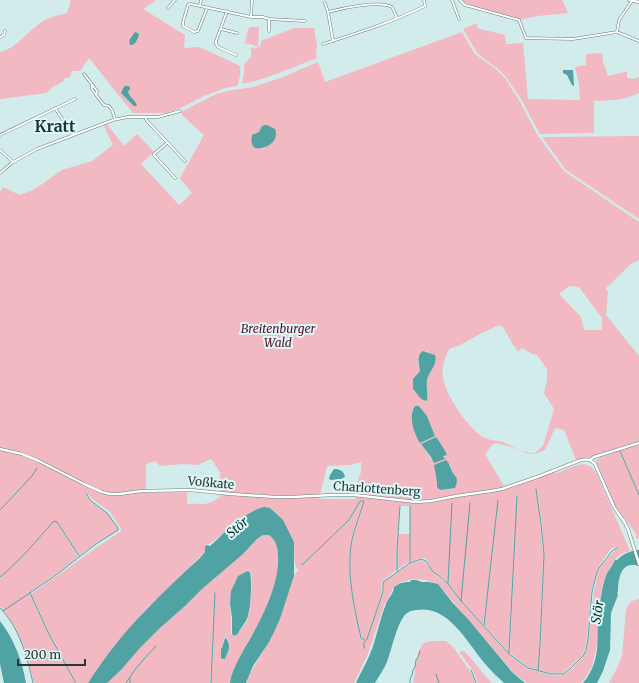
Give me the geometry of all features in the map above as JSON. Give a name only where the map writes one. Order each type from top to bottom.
[{"type":"main road","points":[[630,1],[639,2]]},
{"type":"main road","name":"Charlottenberg","points":[[312,496],[351,495],[416,502],[431,501],[502,488],[557,470],[581,460],[590,460],[594,457],[639,443]]},
{"type":"main road","name":"Voßkate","points":[[0,449],[22,454],[84,484],[110,494],[142,491],[190,490],[268,496],[312,496]]},
{"type":"main road","points":[[590,460],[594,464],[614,507],[627,526],[639,564]]},
{"type":"street","points":[[168,8],[176,0]]},
{"type":"street","points":[[200,6],[202,0]]},
{"type":"street","points":[[251,17],[252,0]]},
{"type":"street","points":[[323,44],[363,31],[425,6],[424,0]]},
{"type":"street","points":[[452,0],[459,19]]},
{"type":"street","points":[[460,0],[465,5],[520,21],[526,38],[589,38],[606,33],[617,32],[639,41]]},
{"type":"street","points":[[617,32],[619,20],[630,1]]},
{"type":"street","points":[[328,12],[360,4],[380,2],[392,7],[397,18]]},
{"type":"street","points":[[325,3],[333,41]]},
{"type":"street","points":[[207,8],[198,31],[194,32],[183,26],[188,5],[190,4],[251,17],[305,21]]},
{"type":"street","points":[[227,11],[216,40],[217,46],[236,55]]},
{"type":"street","points":[[269,19],[269,31]]},
{"type":"street","points":[[221,29],[236,33]]},
{"type":"street","points":[[0,37],[4,35],[5,31]]},
{"type":"street","points":[[84,74],[97,90],[96,95],[104,105],[109,106],[116,119]]},
{"type":"street","points":[[0,135],[75,99]]},
{"type":"street","points":[[55,108],[73,135]]},
{"type":"street","points":[[0,173],[13,162],[42,147],[116,119],[128,117],[158,117],[180,110]]},
{"type":"street","points":[[145,117],[147,121],[185,161]]},
{"type":"street","points":[[167,142],[154,154],[154,156],[175,178]]},
{"type":"street","points":[[0,150],[13,162]]},
{"type":"green space","points":[[70,0],[155,0],[143,9],[185,35],[184,48],[200,47],[240,66],[240,76],[237,86],[225,88],[202,97],[181,108],[165,113],[133,113],[89,58],[80,71],[72,71],[70,77],[64,79],[64,81],[51,88],[47,93],[0,99],[0,52],[7,50],[18,43],[43,21],[67,13]],"holes":[[[136,32],[139,35],[136,42],[130,44],[131,36]],[[123,88],[130,89],[128,92],[137,104],[124,96],[121,91]]]},
{"type":"green space","points":[[462,0],[562,0],[568,13],[538,16],[520,20],[466,4]]},
{"type":"green space","points":[[477,23],[477,28],[505,35],[506,44],[523,43],[528,99],[580,100],[579,84],[575,67],[586,65],[586,54],[602,53],[603,62],[608,76],[627,72],[627,78],[634,79],[639,77],[639,93],[623,99],[594,101],[594,133],[540,134],[521,99],[506,77],[497,68],[478,54],[463,29]]},
{"type":"green space","points":[[250,27],[259,27],[258,47],[247,43],[245,44],[248,29]]},
{"type":"green space","points":[[294,28],[314,28],[317,58],[271,76],[242,84],[244,64],[251,57],[251,47],[256,49],[261,45],[261,41]]},
{"type":"green space","name":"Breitenburger Wald","points":[[462,32],[475,54],[496,69],[505,78],[519,100],[538,136],[564,171],[639,222],[639,260],[631,264],[605,289],[608,291],[606,315],[639,356],[639,441],[581,460],[554,474],[581,464],[591,467],[596,472],[630,551],[617,557],[607,572],[602,588],[598,612],[598,640],[592,667],[581,683],[527,683],[513,672],[438,584],[425,580],[412,579],[400,583],[394,587],[384,606],[368,654],[354,683],[247,683],[250,674],[275,630],[294,576],[299,569],[297,569],[295,563],[294,542],[281,519],[270,508],[252,511],[211,543],[206,545],[205,552],[145,610],[111,651],[88,683],[77,683],[50,634],[31,594],[121,531],[110,512],[91,498],[86,492],[85,493],[90,501],[107,513],[118,530],[79,556],[57,521],[54,521],[57,522],[78,557],[29,593],[49,634],[76,683],[34,683],[26,653],[18,633],[7,615],[0,607],[0,578],[6,572],[0,577],[0,511],[9,501],[0,510],[0,192],[3,187],[20,195],[35,189],[62,170],[92,161],[113,145],[103,124],[106,123],[124,146],[137,134],[154,152],[141,164],[179,205],[192,193],[180,178],[204,135],[182,115],[181,112],[216,94],[253,87],[283,77],[318,62],[325,82]],"holes":[[[261,130],[276,135],[274,140],[263,149],[254,134]],[[569,286],[579,287],[602,318],[602,330],[584,330],[581,317],[559,294]],[[499,325],[503,327],[518,352],[522,348],[532,354],[537,355],[547,369],[547,380],[544,393],[554,409],[543,446],[535,453],[522,451],[503,442],[491,440],[481,436],[460,413],[445,386],[443,378],[444,364],[448,351],[451,348],[458,346]],[[426,351],[433,355],[435,363],[426,382],[427,400],[424,401],[413,389],[414,379],[420,371],[418,363],[419,356]],[[415,406],[419,406],[427,416],[435,436],[416,437],[412,413]],[[555,428],[564,430],[576,460],[549,472],[504,486],[485,454],[494,443],[509,446],[534,454],[545,450]],[[436,437],[441,446],[444,448],[443,456],[445,458],[434,463],[421,444]],[[211,459],[220,472],[221,496],[209,503],[187,504],[187,492],[146,493],[146,464],[155,461],[160,466],[184,464],[198,465]],[[361,462],[361,472],[356,486],[355,499],[319,499],[327,466],[351,465]],[[450,464],[453,473],[451,489],[441,490],[437,487],[435,468]],[[537,488],[544,554],[541,646],[538,670],[543,554]],[[517,498],[510,653],[528,667],[551,673],[562,673],[581,657],[585,649],[587,638],[591,592],[596,574],[600,564],[611,549],[616,547],[617,548],[602,565],[598,573],[594,592],[587,650],[573,668],[563,675],[558,676],[528,669],[509,655],[461,602],[448,585],[431,571],[425,562],[421,560],[410,564],[383,582],[384,592],[367,639],[365,641],[361,638],[355,614],[351,589],[350,564],[354,601],[362,638],[365,640],[367,638],[382,593],[381,582],[396,570],[400,506],[410,506],[410,562],[420,558],[427,560],[432,570],[448,583],[461,601],[483,625],[495,534],[484,625],[509,653]],[[360,500],[364,501],[353,539],[350,564],[350,552],[355,525],[363,501],[360,501],[350,520],[330,539],[349,520]]]},
{"type":"green space","points":[[639,136],[639,219],[566,170],[542,137]]},
{"type":"green space","points":[[639,445],[639,494],[620,450]]},
{"type":"green space","points":[[619,450],[639,496],[639,539],[636,538],[636,534],[614,505],[596,461],[597,459]]},
{"type":"green space","points":[[269,534],[275,541],[277,547],[278,567],[276,578],[273,590],[263,614],[237,663],[230,683],[211,683],[215,595],[210,683],[107,683],[160,628],[263,535]],"holes":[[[247,570],[251,572],[249,614],[246,623],[238,634],[234,636],[231,634],[231,591],[238,576]],[[226,637],[230,646],[225,659],[222,660],[221,649],[224,638]]]},
{"type":"green space","points":[[398,534],[410,534],[409,562],[397,570],[397,551]]},
{"type":"green space","points":[[639,599],[639,683],[609,683],[622,656],[626,610],[630,602]]},
{"type":"green space","points":[[430,641],[446,641],[453,647],[470,671],[475,683],[413,683],[418,653],[424,643]]},
{"type":"green space","points":[[464,651],[492,683],[478,683],[472,669],[459,652]]},
{"type":"water","points":[[135,32],[139,35],[138,39],[135,43],[130,45],[130,40]]},
{"type":"water","points":[[563,70],[573,70],[574,86],[567,75],[563,73]]},
{"type":"water","points":[[125,86],[130,87],[128,92],[137,106],[134,106],[121,93]]},
{"type":"water","points":[[265,125],[275,129],[276,137],[271,144],[263,148],[255,148],[251,139],[252,135],[259,132],[262,126]]},
{"type":"water","points":[[423,351],[435,355],[436,359],[427,380],[426,401],[420,398],[413,389],[413,379],[420,371],[419,355]]},
{"type":"water","points":[[415,406],[419,406],[427,416],[435,436],[420,443],[414,430],[412,420]]},
{"type":"water","points":[[436,437],[447,455],[443,456],[445,459],[434,463],[421,444]]},
{"type":"water","points":[[446,460],[457,481],[455,488],[441,490],[437,487],[434,465]]},
{"type":"water","points":[[334,469],[338,469],[344,473],[345,477],[341,479],[329,479]]},
{"type":"water","name":"Stör","points":[[264,507],[270,508],[283,520],[294,542],[294,576],[280,619],[269,642],[253,666],[246,683],[230,683],[237,663],[258,624],[273,590],[278,567],[278,550],[275,542],[269,535],[263,535],[257,539],[243,554],[202,589],[160,628],[107,683],[88,683],[122,636],[166,590],[200,558],[205,552],[206,545],[210,546],[242,518],[257,509]]},
{"type":"water","points":[[639,550],[639,566],[633,565],[624,568],[620,576],[617,593],[618,595],[611,613],[610,650],[603,671],[597,683],[583,683],[590,673],[597,652],[599,608],[607,573],[615,560]]},
{"type":"water","points":[[247,571],[250,572],[251,582],[248,615],[238,634],[234,636],[232,634],[230,603],[231,591],[238,576]]},
{"type":"water","points":[[411,580],[438,584],[512,672],[525,683],[504,683],[480,658],[457,628],[439,613],[428,610],[413,610],[408,612],[401,621],[387,662],[375,683],[356,683],[374,643],[384,609],[394,587],[401,583],[410,582]]},
{"type":"water","points":[[0,621],[17,650],[26,683],[4,683],[0,664]]},
{"type":"water","points":[[225,638],[228,641],[229,649],[225,659],[222,659],[221,649]]},
{"type":"waterway","points":[[620,451],[639,495]]},
{"type":"waterway","points":[[0,510],[32,476],[37,468]]},
{"type":"waterway","points":[[536,489],[544,554],[538,671]]},
{"type":"waterway","points":[[3,611],[52,578],[96,544],[118,530],[107,513],[90,500],[86,493]]},
{"type":"waterway","points":[[509,653],[517,496]]},
{"type":"waterway","points":[[484,625],[498,500]]},
{"type":"waterway","points":[[302,565],[349,520],[360,501],[364,501],[352,540],[350,552],[350,577],[361,638],[365,640]]},
{"type":"waterway","points":[[448,583],[452,503]]},
{"type":"waterway","points":[[461,601],[470,503]]},
{"type":"waterway","points":[[397,571],[400,506]]},
{"type":"waterway","points":[[410,506],[410,563]]},
{"type":"waterway","points":[[0,577],[21,558],[53,522],[56,521],[79,556]]},
{"type":"waterway","name":"Stör","points":[[364,648],[364,642],[367,639],[383,592],[383,582],[410,563],[421,559],[426,561],[432,571],[448,584],[461,601],[509,654],[528,668],[551,674],[563,674],[583,656],[586,650],[592,592],[597,572],[612,551],[617,548]]},
{"type":"waterway","points":[[30,593],[49,634],[76,683]]},
{"type":"waterway","points":[[211,683],[215,593]]},
{"type":"waterway","points":[[0,608],[13,624],[22,643],[33,683]]},
{"type":"waterway","points":[[126,683],[136,668],[156,646]]},
{"type":"waterway","points":[[410,683],[420,651]]},
{"type":"waterway","points":[[471,670],[476,683]]},
{"type":"waterway","points":[[436,674],[439,683]]},
{"type":"waterway","points":[[130,678],[130,683]]},
{"type":"district","name":"Kratt","points":[[55,126]]}]
